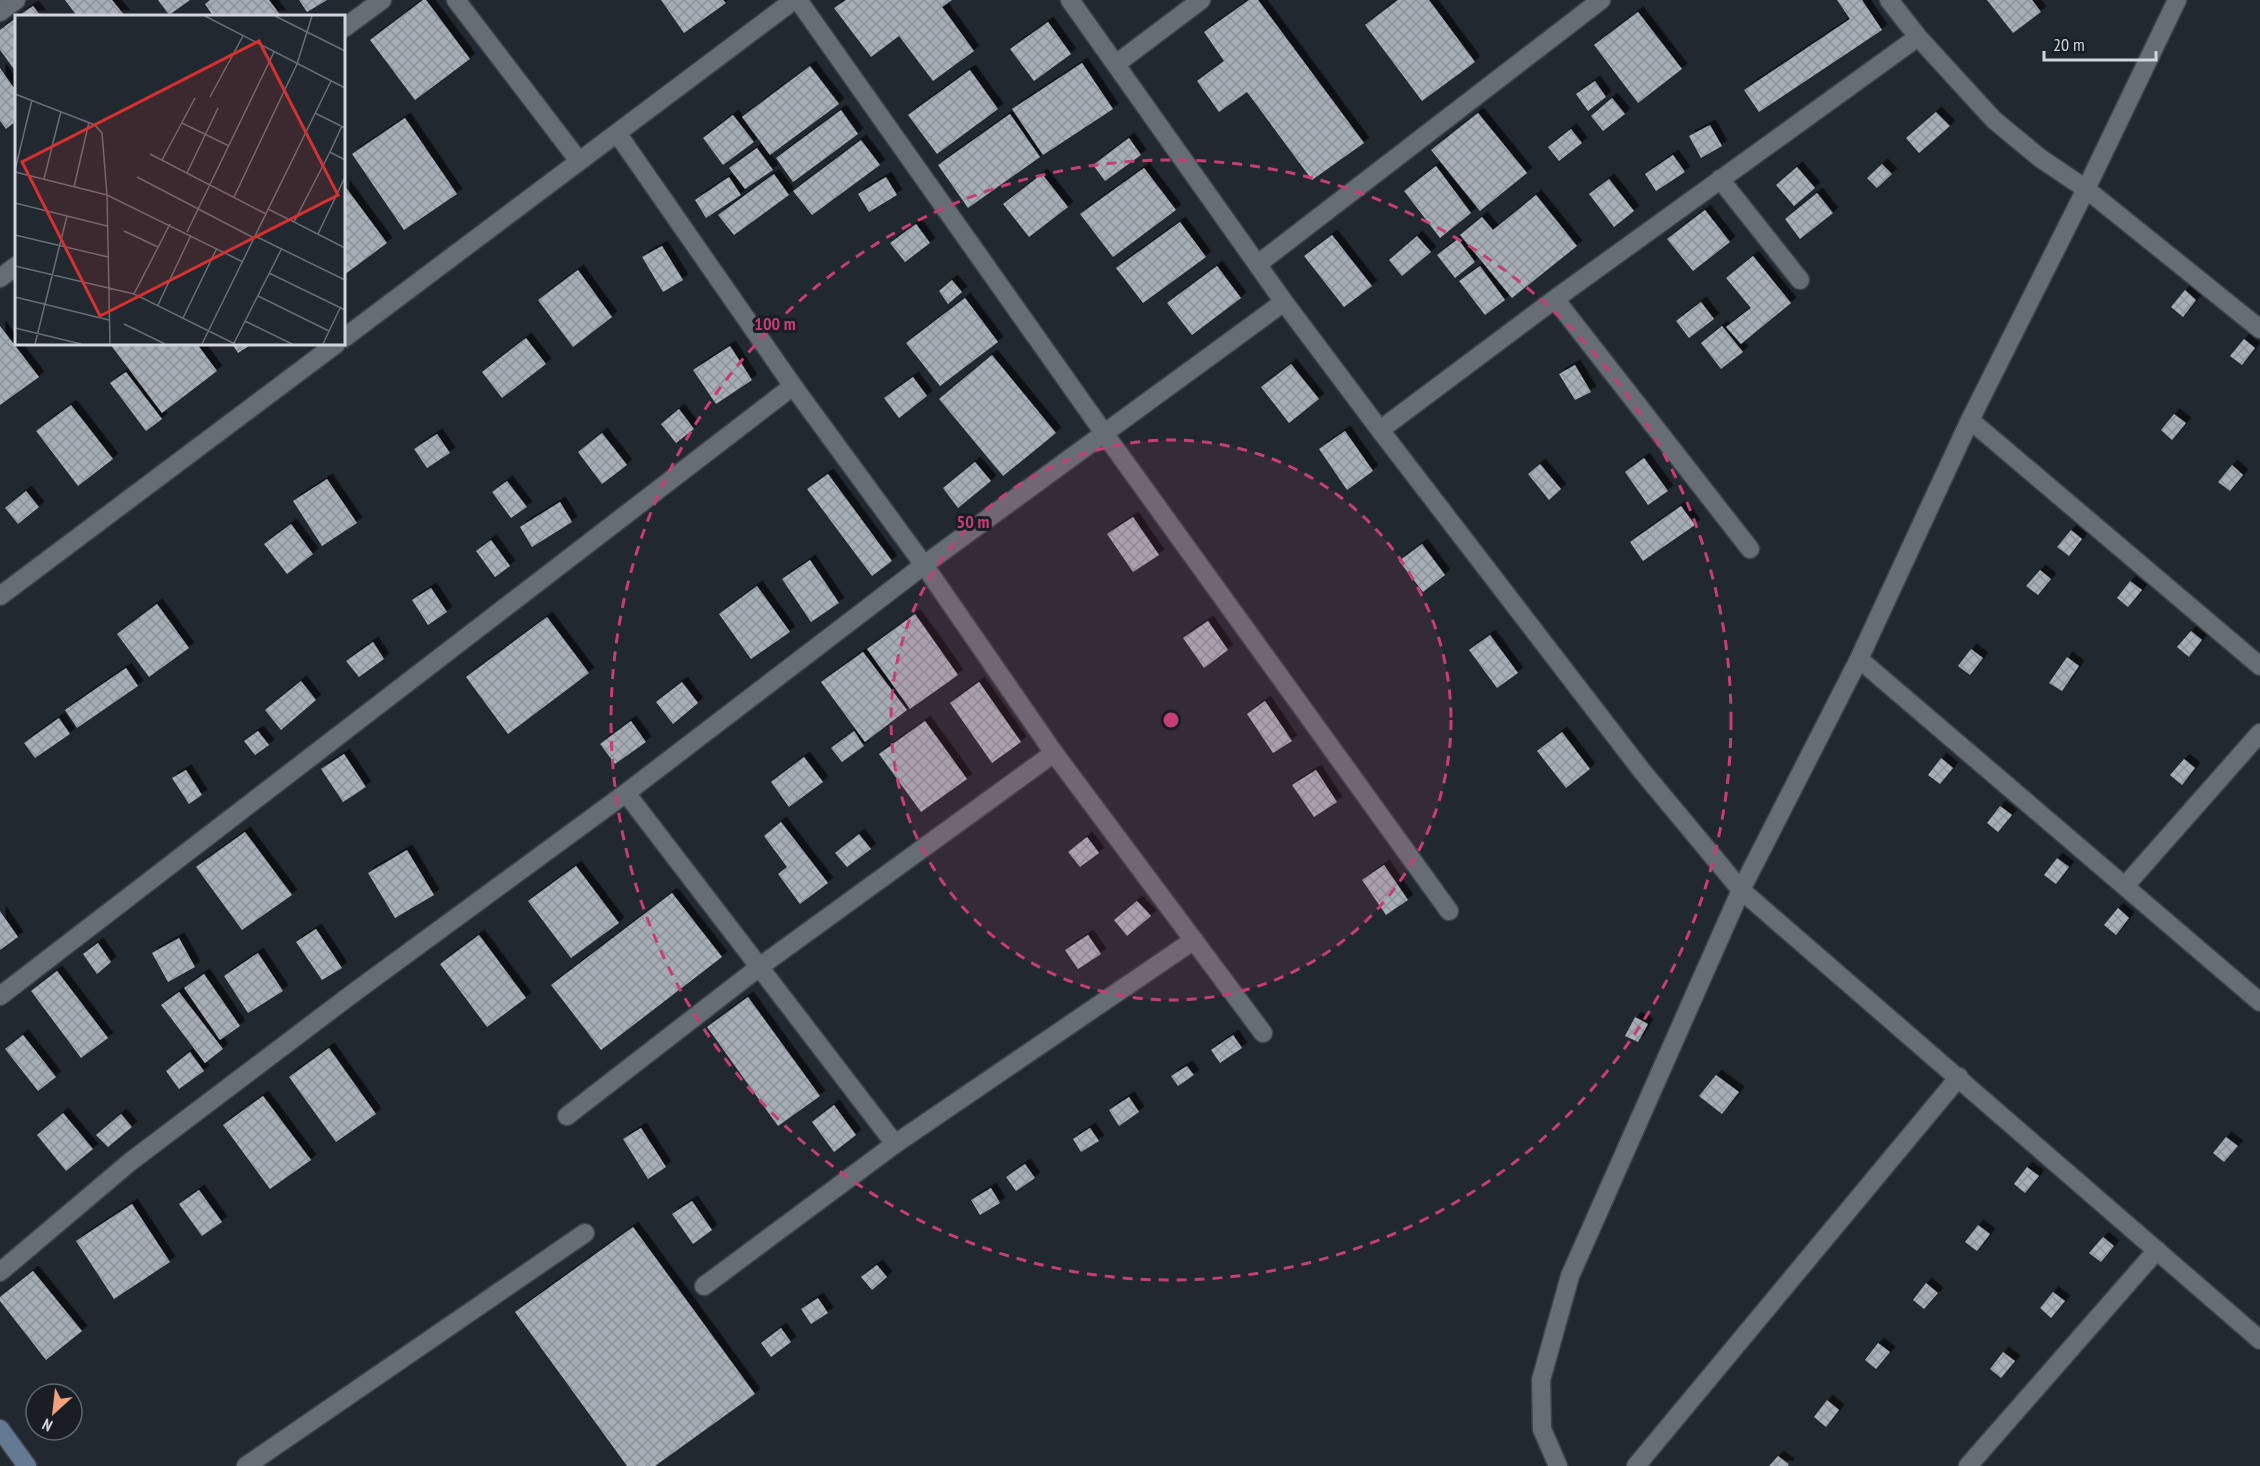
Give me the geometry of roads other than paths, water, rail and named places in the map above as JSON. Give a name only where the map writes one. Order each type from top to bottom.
[{"type":"street","points":[[0,12],[16,0]]},
{"type":"street","points":[[345,27],[382,0]]},
{"type":"street","points":[[456,0],[579,161]]},
{"type":"street","points":[[345,337],[617,133],[773,6],[796,0],[1104,433],[1449,911]]},
{"type":"street","points":[[1070,0],[1284,302],[1380,430],[1642,771],[1741,890],[2260,1340]]},
{"type":"street","points":[[1116,64],[1201,0]]},
{"type":"street","points":[[1258,264],[1601,0]]},
{"type":"street","points":[[1890,0],[1918,37],[1994,120],[2040,158],[2086,189],[2260,329]]},
{"type":"street","points":[[1558,1466],[1542,1429],[1541,1380],[1570,1276],[1741,890],[1859,658],[1970,420],[2086,189],[2177,0]]},
{"type":"street","points":[[1380,430],[1555,299],[1918,37]]},
{"type":"street","points":[[617,133],[794,386],[924,565],[1054,753],[1263,1033]]},
{"type":"street","points":[[1720,180],[1800,280]]},
{"type":"street","points":[[0,278],[15,267]]},
{"type":"street","points":[[1555,299],[1750,549]]},
{"type":"street","points":[[0,1272],[140,1155],[352,994],[626,793],[924,565],[1284,302]]},
{"type":"street","points":[[0,596],[335,345]]},
{"type":"street","points":[[0,996],[794,386]]},
{"type":"street","points":[[1970,420],[2260,666]]},
{"type":"street","points":[[1859,658],[2260,1002]]},
{"type":"street","points":[[2125,886],[2260,733]]},
{"type":"street","points":[[567,1116],[758,968],[1054,753]]},
{"type":"street","points":[[626,793],[895,1144]]},
{"type":"street","points":[[704,1286],[895,1144],[1194,940]]},
{"type":"street","points":[[1636,1466],[1959,1077]]},
{"type":"street","points":[[246,1466],[585,1233]]},
{"type":"street","points":[[1968,1466],[2157,1250]]},
{"type":"street","points":[[0,1429],[27,1466]]}]
